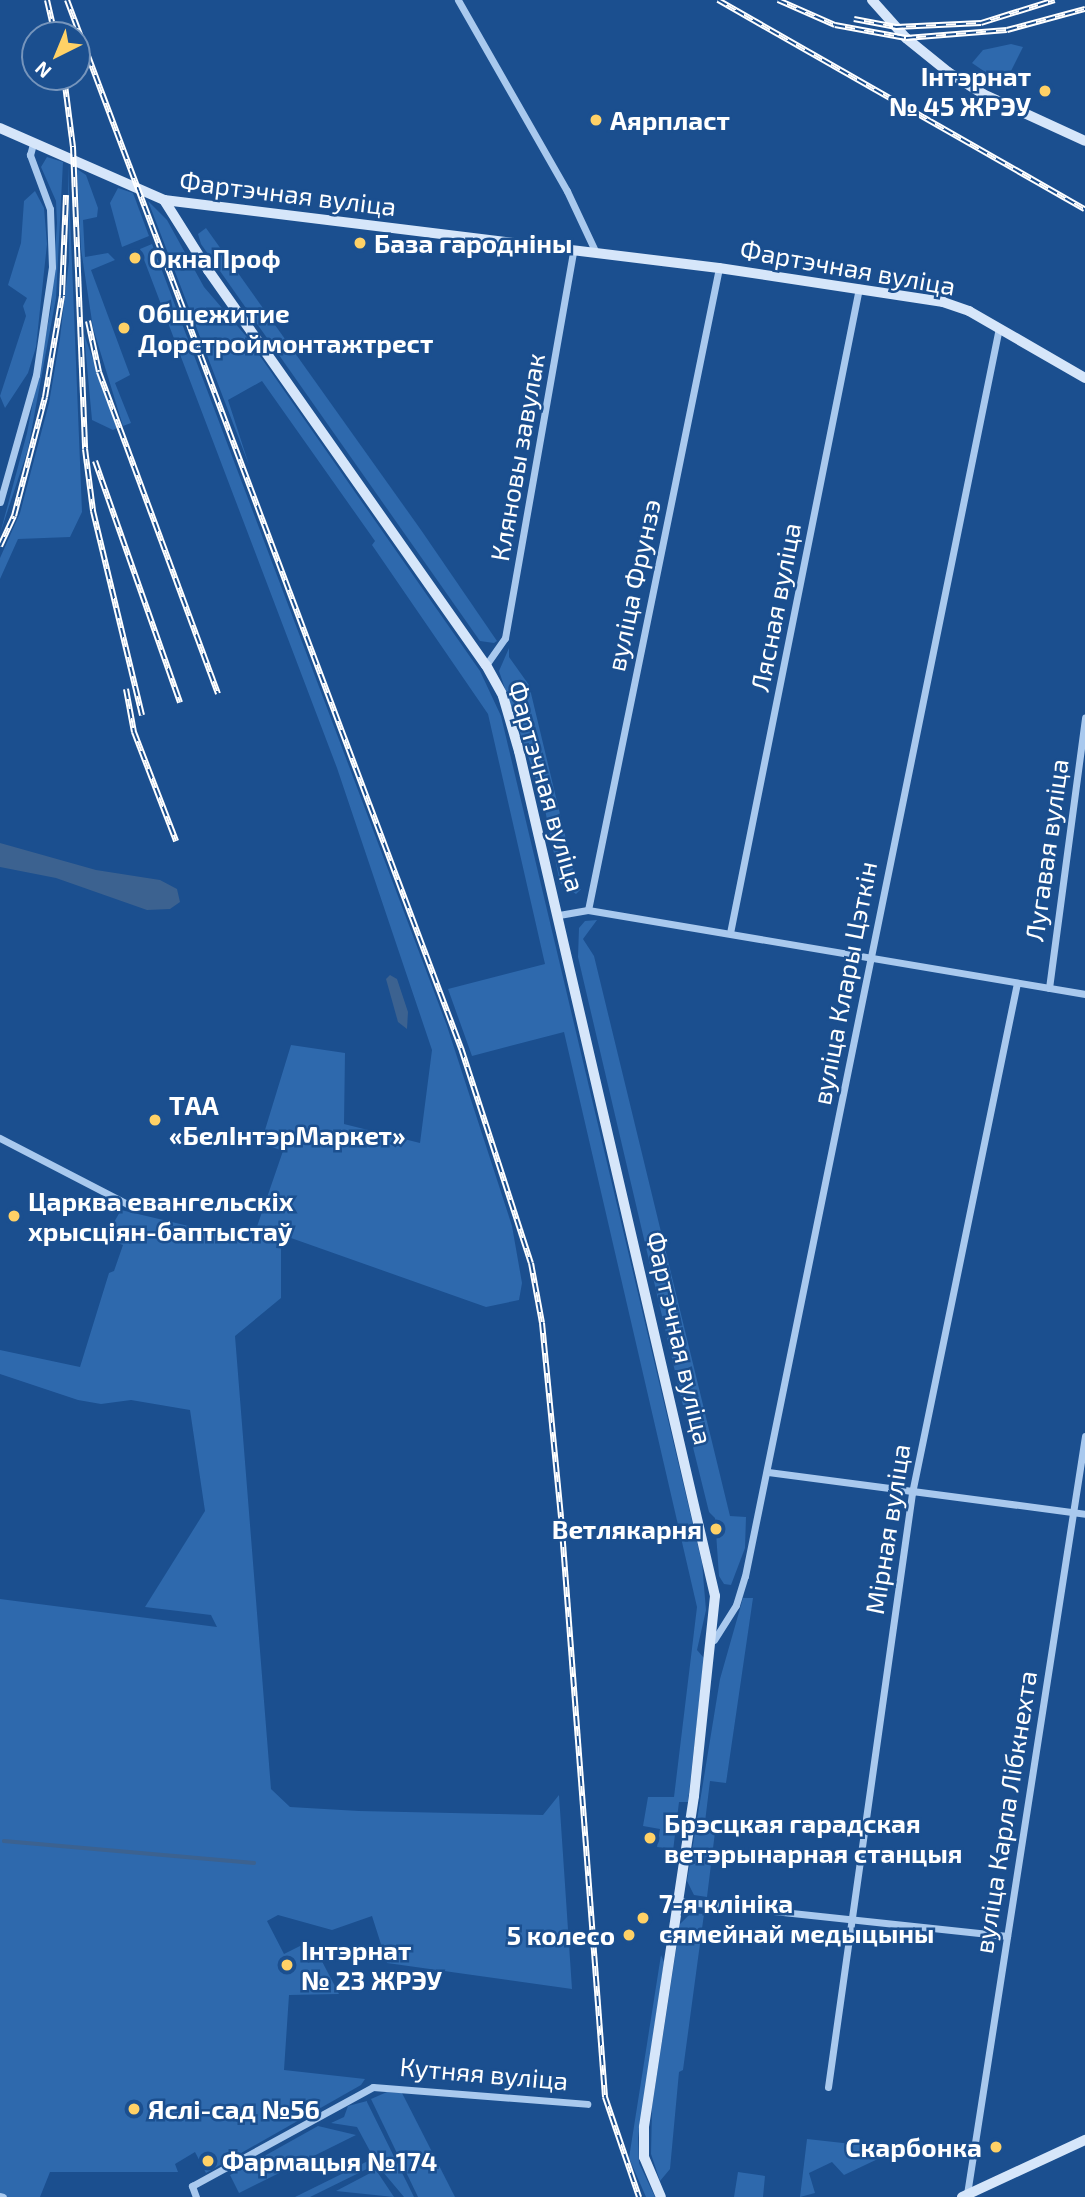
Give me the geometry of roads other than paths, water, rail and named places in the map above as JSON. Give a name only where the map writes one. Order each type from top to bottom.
[{"type":"street","points":[[458,0],[568,191],[596,253]]},
{"type":"street","points":[[872,0],[906,38],[948,72],[1085,141]]},
{"type":"street","points":[[0,128],[164,200]]},
{"type":"street","points":[[0,502],[36,375],[52,267],[50,209],[30,155],[33,144]]},
{"type":"street","name":"Фартэчная вуліца","points":[[164,200],[719,268],[943,302],[999,328],[1085,378]]},
{"type":"street","name":"Фартэчная вуліца","points":[[164,200],[208,270],[486,664],[507,707],[559,915],[706,1547],[716,1609],[679,1901],[644,2127],[644,2157],[661,2197]]},
{"type":"street","name":"Кляновы завулак","points":[[486,664],[505,638],[573,251]]},
{"type":"street","name":"вуліца Фрунзэ","points":[[588,909],[719,268]]},
{"type":"street","name":"Лясная вуліца","points":[[730,933],[859,288]]},
{"type":"street","name":"вуліца Клары Цэткін","points":[[714,1640],[743,1588],[999,328]]},
{"type":"street","name":"Лугавая вуліца","points":[[1049,988],[1085,717]]},
{"type":"street","points":[[559,915],[588,909],[1085,994]]},
{"type":"street","name":"Мірная вуліца","points":[[828,2087],[849,1922],[912,1493],[1017,983]]},
{"type":"street","points":[[0,1138],[131,1206]]},
{"type":"street","name":"вуліца Карла Лібкнехта","points":[[964,2196],[1085,1436]]},
{"type":"street","points":[[768,1472],[1085,1514]]},
{"type":"street","points":[[679,1901],[849,1922],[1007,1936]]},
{"type":"street","name":"Кутняя вуліца","points":[[196,2197],[192,2186],[378,2086],[587,2104]]},
{"type":"street","points":[[964,2196],[1085,2140]]},
{"type":"waterway","points":[[4,1841],[254,1863]]},
{"type":"railway","points":[[47,0],[52,21]]},
{"type":"railway","points":[[67,0],[461,1048],[531,1263],[542,1323],[561,1517],[605,2097],[639,2197]]},
{"type":"railway","points":[[718,0],[1085,209]]},
{"type":"railway","points":[[778,0],[835,25],[906,38],[1007,30],[1085,9]]},
{"type":"railway","points":[[854,19],[896,27],[981,23],[1055,0]]},
{"type":"railway","points":[[66,91],[73,147],[85,449],[93,511],[142,715]]},
{"type":"railway","points":[[0,546],[14,516],[45,397],[62,295],[66,195]]},
{"type":"railway","points":[[88,321],[99,372],[218,694]]},
{"type":"railway","points":[[95,461],[180,702]]},
{"type":"railway","points":[[126,689],[134,732],[176,841]]},
{"type":"place","name":"Інтэрнат № 45 ЖРЭУ","points":[[1045,91]]},
{"type":"place","name":"Аярпласт","points":[[596,120]]},
{"type":"place","name":"База гародніны","points":[[360,243]]},
{"type":"place","name":"ОкнаПроф","points":[[135,258]]},
{"type":"place","name":"Общежитие Дорстроймонтажтрест","points":[[124,328]]},
{"type":"place","name":"ТАА «БелІнтэрМаркет»","points":[[155,1120]]},
{"type":"place","name":"Царква евангельскіх хрысціян-баптыстаў","points":[[14,1216]]},
{"type":"place","name":"Ветлякарня","points":[[716,1529]]},
{"type":"place","name":"Брэсцкая гарадская ветэрынарная станцыя","points":[[650,1838]]},
{"type":"place","name":"7-я клініка сямейнай медыцыны","points":[[643,1918]]},
{"type":"place","name":"5 колесо","points":[[629,1935]]},
{"type":"place","name":"Інтэрнат № 23 ЖРЭУ","points":[[287,1965]]},
{"type":"place","name":"Яслі-сад №56","points":[[134,2109]]},
{"type":"place","name":"Скарбонка","points":[[996,2147]]},
{"type":"place","name":"Фармацыя №174","points":[[208,2161]]}]
